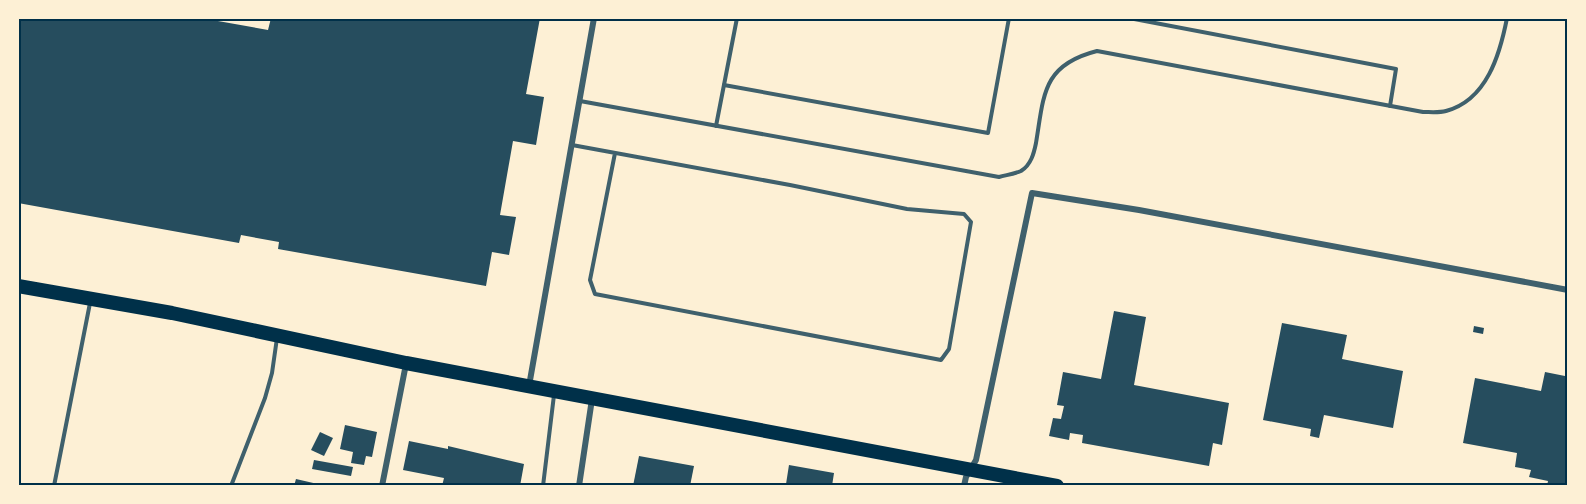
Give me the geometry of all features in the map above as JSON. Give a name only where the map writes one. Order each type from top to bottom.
[{"type":"main road","points":[[18,286],[172,313],[406,363],[1057,486]]},
{"type":"street","points":[[529,386],[594,18]]},
{"type":"street","points":[[964,486],[976,460],[1032,193],[1139,210],[1568,290]]},
{"type":"street","points":[[382,486],[406,363]]},
{"type":"street","points":[[579,486],[592,399]]},
{"type":"lane","points":[[716,126],[737,18]]},
{"type":"lane","points":[[724,84],[988,133],[1009,18]]},
{"type":"lane","points":[[1129,18],[1396,69],[1390,106]]},
{"type":"lane","points":[[580,100],[999,177],[1021,170],[1029,163],[1045,93],[1050,80],[1060,67],[1073,59],[1097,51],[1423,112],[1445,112],[1462,105],[1489,76],[1503,42],[1507,18]]},
{"type":"lane","points":[[572,145],[790,185],[907,208],[964,214],[971,222],[949,350],[941,360],[595,294],[590,280],[615,153]]},
{"type":"lane","points":[[54,486],[90,299]]},
{"type":"lane","points":[[231,486],[265,398],[278,336]]},
{"type":"lane","points":[[543,486],[555,392]]},
{"type":"building","points":[[18,18],[201,18],[268,30],[271,18],[540,18],[526,94],[544,97],[536,145],[513,141],[500,215],[516,217],[509,255],[492,252],[486,286],[278,249],[279,242],[241,235],[239,243],[18,203]]},
{"type":"building","points":[[1114,311],[1146,317],[1134,385],[1229,403],[1222,445],[1213,443],[1209,466],[1082,443],[1083,435],[1070,433],[1069,440],[1049,436],[1053,418],[1061,419],[1064,406],[1057,405],[1063,372],[1101,379]]},
{"type":"building","points":[[1282,323],[1347,335],[1342,359],[1403,371],[1393,428],[1324,415],[1319,438],[1310,436],[1311,429],[1263,420]]},
{"type":"building","points":[[1474,326],[1484,328],[1483,334],[1473,332]]},
{"type":"building","points":[[1545,372],[1565,376],[1566,373],[1568,374],[1568,485],[1547,486],[1548,481],[1529,477],[1531,470],[1515,467],[1517,453],[1463,443],[1475,378],[1541,391]]},
{"type":"building","points":[[345,425],[377,432],[372,457],[366,456],[364,465],[351,463],[353,452],[340,449]]},
{"type":"building","points":[[320,432],[333,438],[324,456],[311,450]]},
{"type":"building","points":[[409,441],[448,449],[448,446],[524,464],[520,486],[442,486],[444,478],[403,470]]},
{"type":"building","points":[[639,456],[694,466],[690,486],[633,486]]},
{"type":"building","points":[[314,460],[353,467],[351,476],[312,469]]},
{"type":"building","points":[[789,465],[834,473],[832,486],[786,484]]},
{"type":"building","points":[[296,479],[322,485],[322,486],[294,486]]}]
